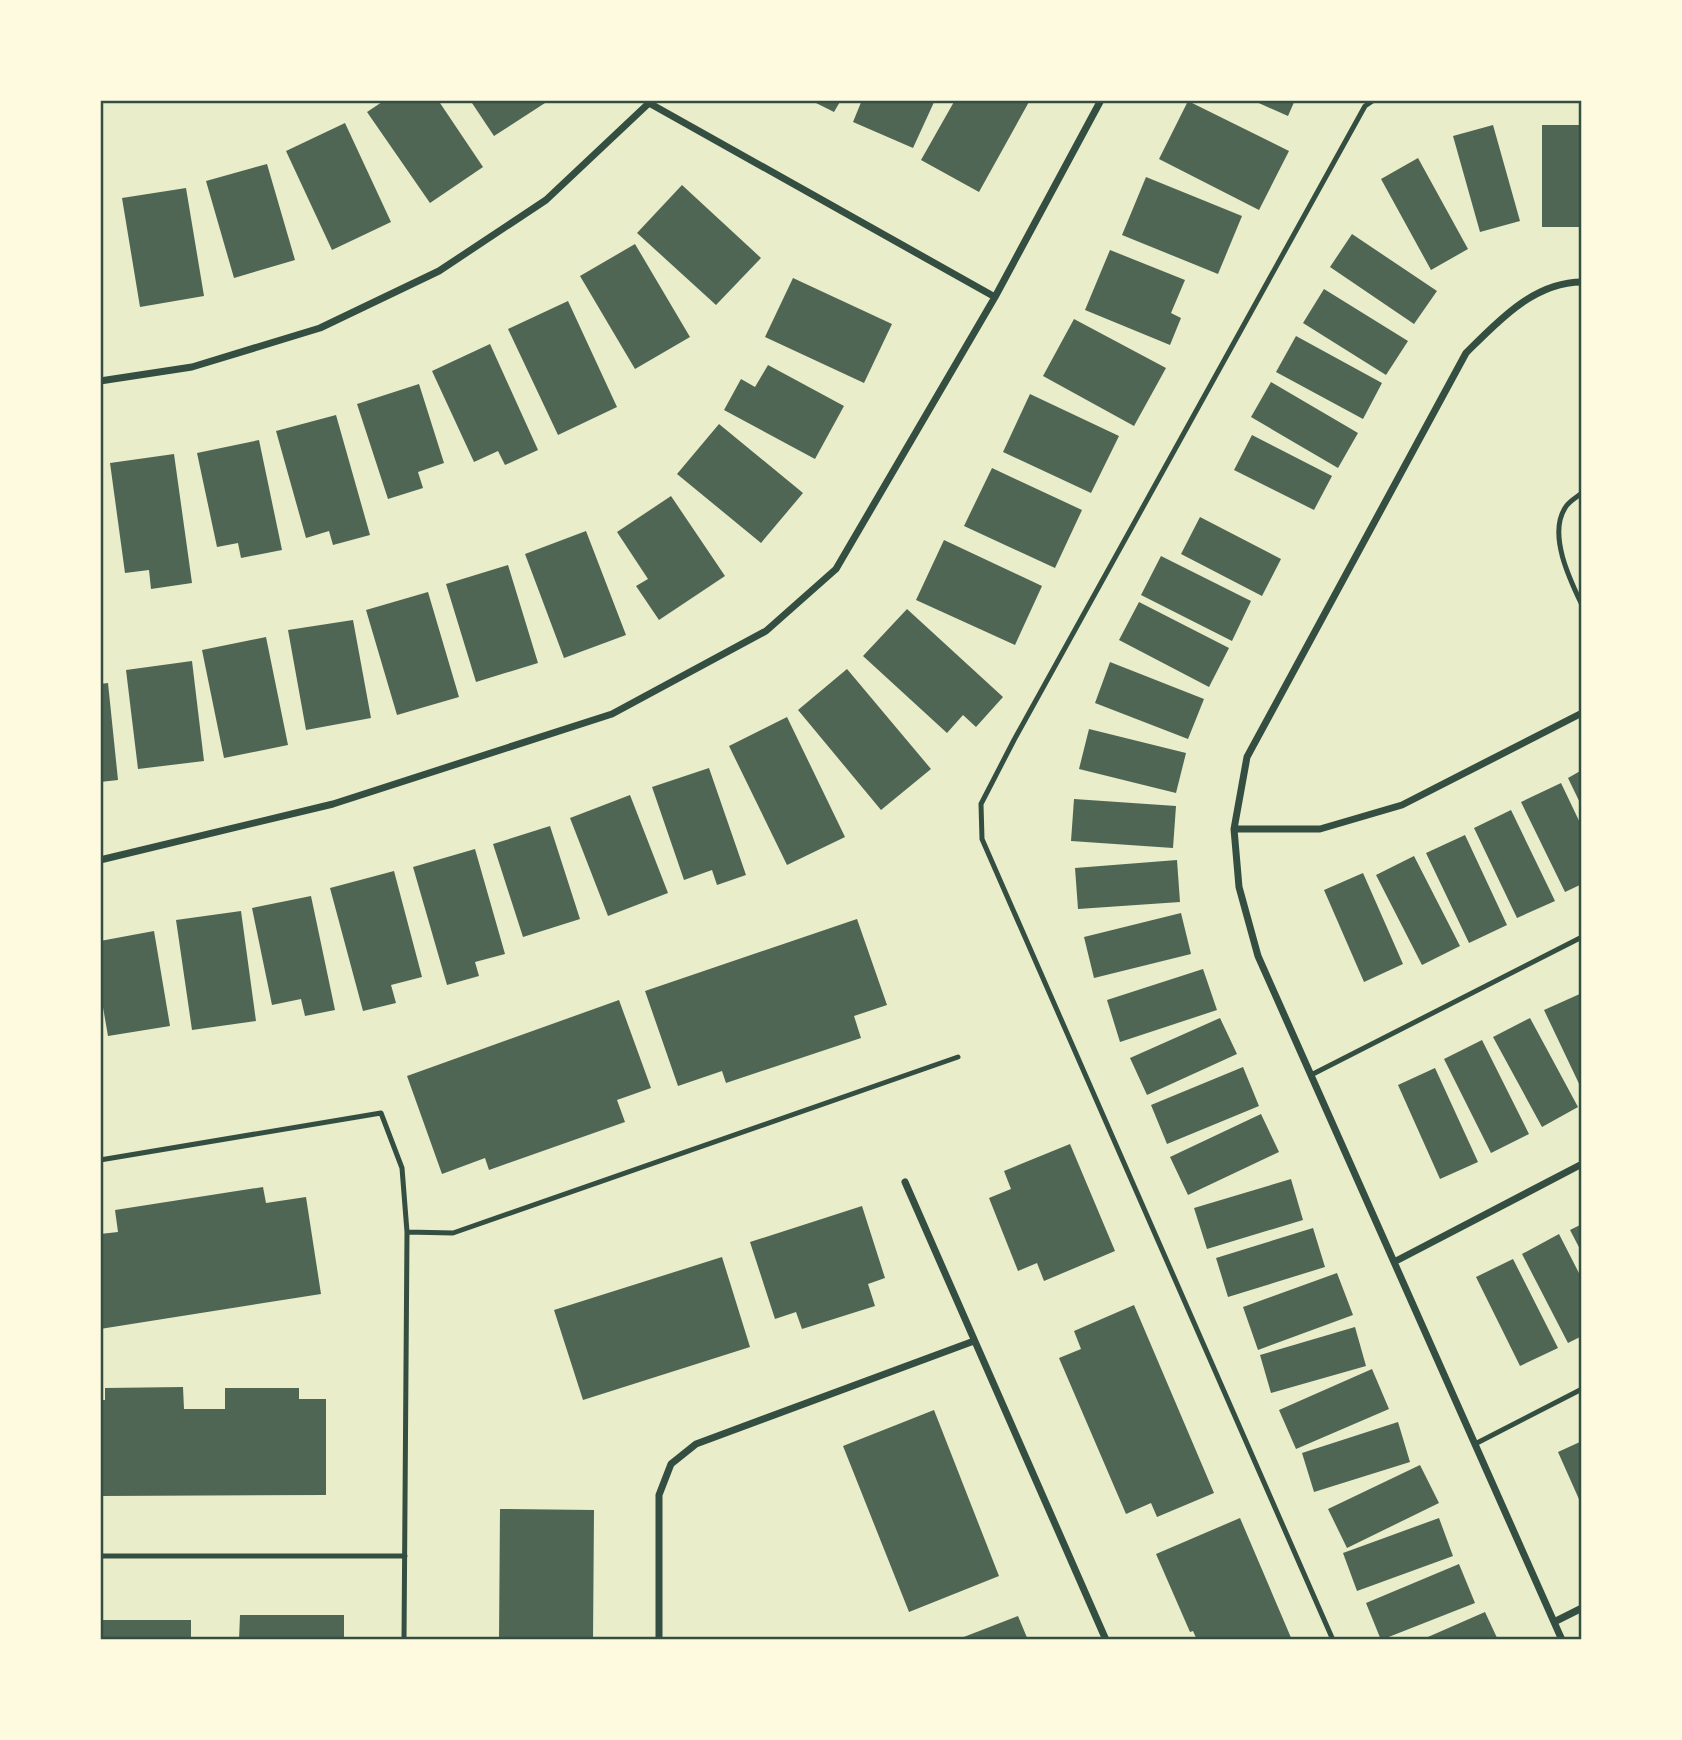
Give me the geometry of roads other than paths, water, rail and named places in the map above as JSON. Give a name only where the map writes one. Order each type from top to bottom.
[{"type":"street","points":[[100,860],[333,804],[612,714],[766,631],[836,569],[995,297],[1101,100]]},
{"type":"street","points":[[100,381],[192,367],[320,328],[439,271],[546,200],[649,103],[995,297]]},
{"type":"street","points":[[1562,1640],[1258,956],[1239,887],[1234,830],[1247,757],[1466,353],[1511,307],[1569,282],[1582,282]]},
{"type":"street","points":[[1234,830],[1320,830],[1402,805],[1582,713]]},
{"type":"street","points":[[1394,1262],[1582,1164]]},
{"type":"street","points":[[905,1182],[1106,1640]]},
{"type":"street","points":[[659,1640],[659,1495],[671,1464],[696,1444],[974,1341]]},
{"type":"street","points":[[1554,1622],[1582,1608]]},
{"type":"lane","points":[[1333,1640],[982,839],[981,804],[1365,106],[1374,100]]},
{"type":"lane","points":[[1582,493],[1565,508],[1558,537],[1572,584],[1582,606]]},
{"type":"lane","points":[[1311,1075],[1582,937]]},
{"type":"lane","points":[[407,1232],[453,1233],[958,1057]]},
{"type":"lane","points":[[100,1160],[381,1113],[402,1168],[407,1232],[404,1640]]},
{"type":"lane","points":[[1475,1444],[1582,1389]]},
{"type":"lane","points":[[100,1556],[405,1556]]}]
